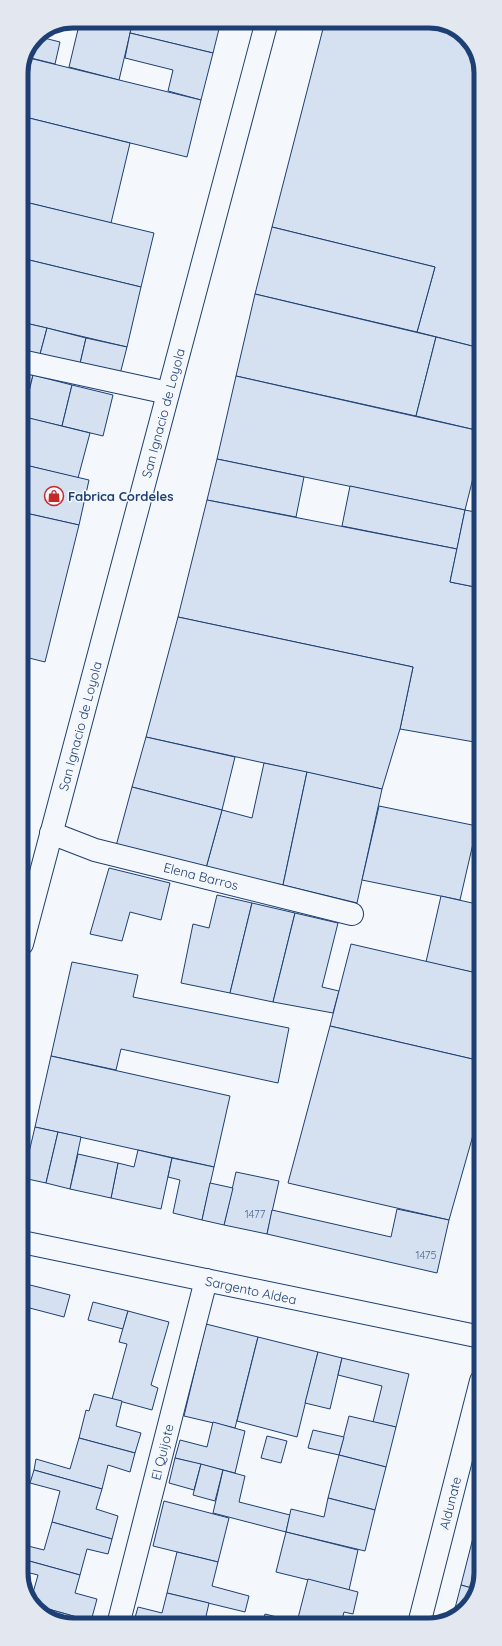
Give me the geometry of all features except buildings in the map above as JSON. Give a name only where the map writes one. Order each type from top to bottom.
[{"type":"street","name":"San Ignacio de Loyola","points":[[28,921],[265,28]]},
{"type":"street","points":[[28,363],[168,393]]},
{"type":"street","name":"Elena Barros","points":[[51,833],[95,850],[352,914]]},
{"type":"street","name":"Sargento Aldea","points":[[28,1243],[474,1336]]},
{"type":"street","name":"El Quijote","points":[[120,1618],[206,1280]]},
{"type":"street","name":"Aldunate","points":[[421,1618],[474,1408]]},
{"type":"place","name":"Fabrica Cordeles","points":[[54,496]]}]
